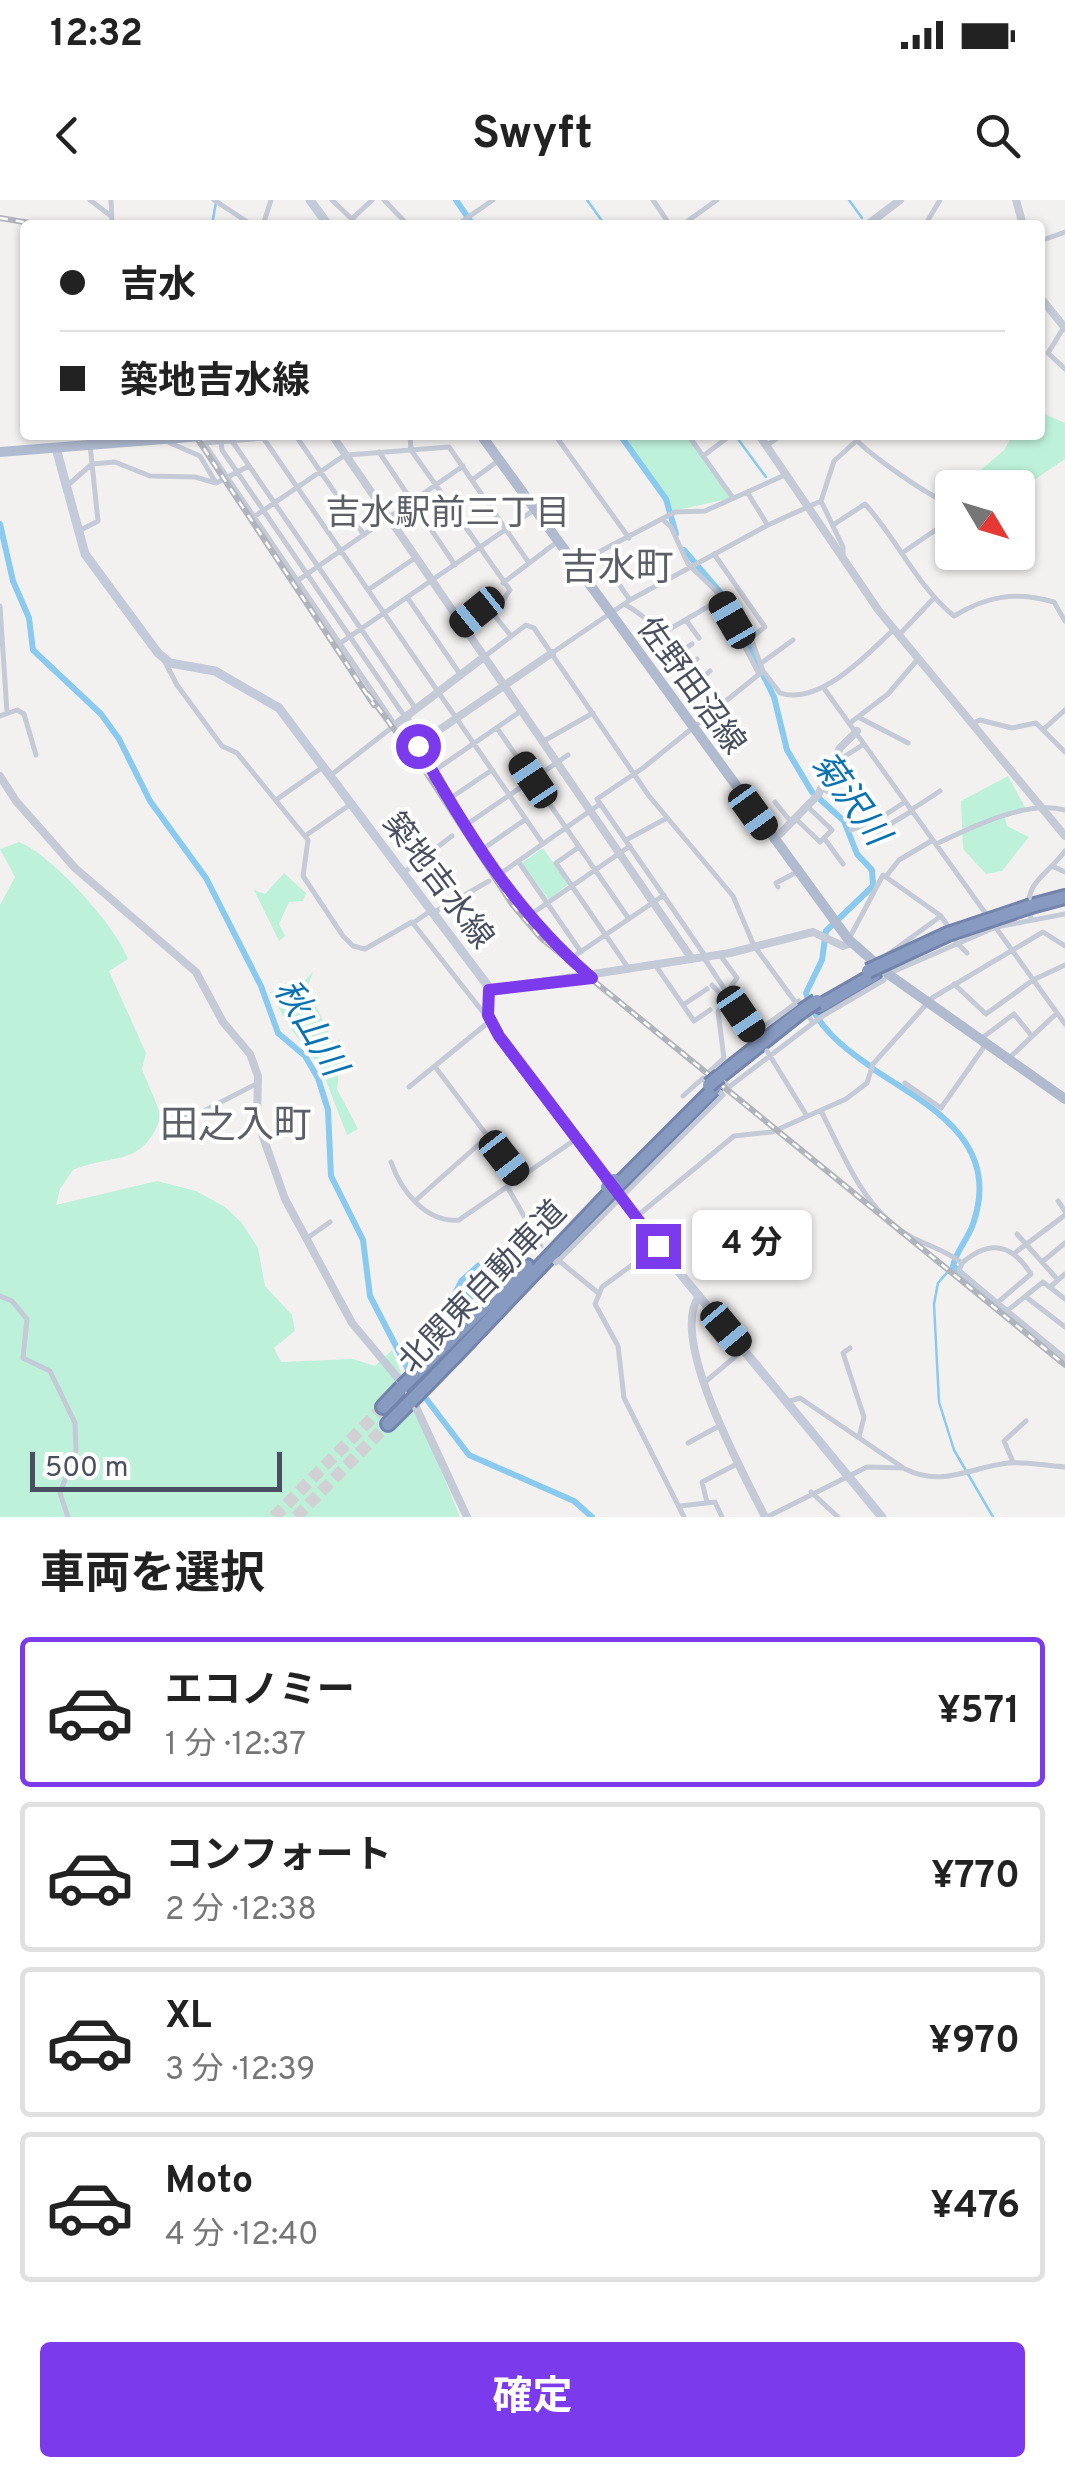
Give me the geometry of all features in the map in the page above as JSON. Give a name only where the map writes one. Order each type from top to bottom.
[{"type":"highway","name":"北関東自動車道","points":[[383,1407],[450,1350],[717,1083],[804,1013],[951,938],[1065,900]]},
{"type":"highway","name":"北関東自動車道","points":[[388,1424],[450,1350]]},
{"type":"main road","points":[[0,452],[56,448],[84,440]]},
{"type":"main road","name":"佐野田沼線","points":[[485,440],[797,872],[877,973],[928,1003],[1065,1099]]},
{"type":"main road","points":[[56,448],[88,558],[164,660]]},
{"type":"main road","name":"築地吉水線","points":[[164,660],[215,670],[276,706],[328,770],[489,990],[490,1021]]},
{"type":"main road","points":[[490,1021],[658,1246],[882,1517]]},
{"type":"street","points":[[90,200],[112,216]]},
{"type":"street","points":[[111,200],[112,220]]},
{"type":"street","points":[[214,200],[244,220]]},
{"type":"street","points":[[332,200],[353,218],[372,200]]},
{"type":"street","points":[[384,200],[403,220]]},
{"type":"street","points":[[464,220],[493,200]]},
{"type":"street","points":[[689,220],[716,200]]},
{"type":"street","points":[[873,220],[900,200]]},
{"type":"street","points":[[1045,303],[1064,328],[1048,354],[1065,369]]},
{"type":"street","points":[[79,531],[98,520],[88,440]]},
{"type":"street","points":[[394,725],[204,444],[234,440],[416,709]]},
{"type":"street","points":[[265,440],[543,844]]},
{"type":"street","points":[[301,440],[364,535]]},
{"type":"street","points":[[336,440],[692,959]]},
{"type":"street","points":[[410,440],[411,450],[510,590],[501,603]]},
{"type":"street","points":[[559,440],[630,538]]},
{"type":"street","points":[[692,440],[733,498]]},
{"type":"street","points":[[703,456],[725,440]]},
{"type":"street","points":[[762,440],[896,633],[1046,808],[1065,836]]},
{"type":"street","points":[[766,446],[773,440]]},
{"type":"street","points":[[841,558],[844,551],[821,502],[834,462],[852,440]]},
{"type":"street","points":[[857,440],[935,493]]},
{"type":"street","points":[[222,442],[238,473],[422,741]]},
{"type":"street","points":[[170,443],[200,456],[216,483]]},
{"type":"street","points":[[252,518],[346,455],[449,447],[529,562]]},
{"type":"street","points":[[379,452],[455,565]]},
{"type":"street","points":[[472,480],[499,460]]},
{"type":"street","points":[[67,486],[92,464],[116,462],[150,476],[195,477],[216,483],[227,481],[249,466]]},
{"type":"street","points":[[296,582],[463,466]]},
{"type":"street","points":[[718,708],[696,694],[663,633],[627,602],[596,554],[676,512],[705,511],[785,474]]},
{"type":"street","points":[[747,492],[768,525]]},
{"type":"street","points":[[592,978],[527,917],[464,827],[418,748],[422,741],[627,602],[768,525],[821,502]]},
{"type":"street","points":[[833,526],[864,504],[904,552],[934,598],[954,616],[982,599],[1022,594],[1054,602],[1065,621]]},
{"type":"street","points":[[339,644],[535,510]]},
{"type":"street","points":[[662,519],[671,527],[690,566],[720,599],[761,670],[786,696],[823,687],[896,633],[934,598]]},
{"type":"street","points":[[904,552],[935,531]]},
{"type":"street","points":[[503,582],[557,542]]},
{"type":"street","points":[[714,554],[764,627],[751,638],[761,670]]},
{"type":"street","points":[[368,590],[415,558]]},
{"type":"street","points":[[408,598],[460,674]]},
{"type":"street","points":[[663,633],[720,599]]},
{"type":"street","points":[[461,625],[486,605],[511,636]]},
{"type":"street","points":[[710,606],[722,626]]},
{"type":"street","points":[[1,609],[8,679],[3,715],[17,710],[24,714],[36,754]]},
{"type":"street","points":[[686,620],[699,638]]},
{"type":"street","points":[[276,800],[394,725],[511,636],[532,625],[666,818],[733,896],[754,947],[804,1013]]},
{"type":"street","points":[[793,640],[718,708],[598,799],[756,1036],[877,973],[996,927],[1030,909]]},
{"type":"street","points":[[676,655],[692,644]]},
{"type":"street","points":[[685,668],[697,659]]},
{"type":"street","points":[[164,660],[176,685],[222,746],[238,753],[305,836],[309,848],[303,876],[352,946],[365,949],[489,881]]},
{"type":"street","points":[[774,840],[822,788],[858,717],[888,694],[918,660]]},
{"type":"street","points":[[694,686],[710,671]]},
{"type":"street","points":[[0,684],[8,679]]},
{"type":"street","points":[[823,687],[1065,1024]]},
{"type":"street","points":[[1044,728],[1065,710]]},
{"type":"street","points":[[431,772],[521,711]]},
{"type":"street","points":[[542,742],[593,713]]},
{"type":"street","points":[[858,717],[908,743]]},
{"type":"street","points":[[973,723],[980,720],[1012,728],[1034,722],[1065,752]]},
{"type":"street","points":[[497,728],[629,919]]},
{"type":"street","points":[[833,764],[864,744]]},
{"type":"street","points":[[464,827],[568,755]]},
{"type":"street","points":[[448,800],[492,770]]},
{"type":"street","points":[[0,776],[16,801],[76,868],[196,972],[228,1028],[255,1062],[258,1126],[274,1174],[366,1344],[408,1390],[467,1517]]},
{"type":"street","points":[[822,788],[842,801]]},
{"type":"street","points":[[877,832],[940,790]]},
{"type":"street","points":[[775,802],[820,842],[832,830],[807,806]]},
{"type":"street","points":[[852,830],[905,802]]},
{"type":"street","points":[[305,836],[352,804]]},
{"type":"street","points":[[497,876],[600,804]]},
{"type":"street","points":[[489,990],[592,978],[720,955],[812,932],[843,946],[862,920],[864,906],[881,876],[887,875],[899,860],[934,842],[1002,818],[1046,808],[1065,810]]},
{"type":"street","points":[[527,917],[666,818]]},
{"type":"street","points":[[480,851],[526,819]]},
{"type":"street","points":[[401,874],[452,836]]},
{"type":"street","points":[[824,838],[843,864]]},
{"type":"street","points":[[579,847],[556,863],[630,970]]},
{"type":"street","points":[[1030,909],[1034,879],[1065,851]]},
{"type":"street","points":[[518,861],[581,952]]},
{"type":"street","points":[[1052,866],[1065,872]]},
{"type":"street","points":[[778,887],[776,883],[797,872]]},
{"type":"street","points":[[887,875],[940,916],[967,953]]},
{"type":"street","points":[[570,960],[664,895]]},
{"type":"street","points":[[894,951],[985,914],[1030,909],[1065,914]]},
{"type":"street","points":[[875,992],[877,973],[894,951],[940,916]]},
{"type":"street","points":[[409,1087],[490,1021],[413,923]]},
{"type":"street","points":[[636,1216],[734,1136],[770,1132],[808,1117],[867,1083],[874,1064],[928,1003],[954,984],[1043,932],[1065,946]]},
{"type":"street","points":[[916,942],[922,956]]},
{"type":"street","points":[[894,951],[903,965]]},
{"type":"street","points":[[720,955],[737,978],[718,1012],[724,1058],[710,1071],[730,1087],[804,1013]]},
{"type":"street","points":[[954,984],[986,1014],[1033,980],[1065,964]]},
{"type":"street","points":[[656,966],[694,1020],[710,1010]]},
{"type":"street","points":[[684,1006],[710,987],[726,994]]},
{"type":"street","points":[[1008,1060],[1057,1013]]},
{"type":"street","points":[[905,1083],[941,1108],[983,1042],[1014,1014],[1030,1035]]},
{"type":"street","points":[[768,1053],[808,1117]]},
{"type":"street","points":[[436,1068],[520,1179]]},
{"type":"street","points":[[597,1292],[555,1259],[614,1188],[723,1094],[702,1078],[683,1096]]},
{"type":"street","points":[[177,1109],[181,1116],[190,1118],[258,1082]]},
{"type":"street","points":[[821,1111],[870,1202],[914,1238],[936,1244],[962,1263]]},
{"type":"street","points":[[414,1201],[488,1137]]},
{"type":"street","points":[[392,1162],[414,1201],[442,1218],[459,1220],[576,1139]]},
{"type":"street","points":[[508,1188],[541,1246]]},
{"type":"street","points":[[1015,1253],[1065,1213],[1058,1201]]},
{"type":"street","points":[[306,1238],[330,1222]]},
{"type":"street","points":[[1017,1234],[1058,1280]]},
{"type":"street","points":[[1042,1262],[1065,1243]]},
{"type":"street","points":[[658,1246],[597,1292],[596,1310],[618,1346],[622,1394],[684,1517]]},
{"type":"street","points":[[998,1303],[1031,1274],[1015,1253],[997,1246],[976,1251],[958,1271],[1007,1311],[1063,1354]]},
{"type":"street","points":[[1050,1287],[1065,1274]]},
{"type":"street","points":[[1007,1311],[1043,1282],[1065,1299]]},
{"type":"street","points":[[0,1296],[12,1301],[28,1319],[22,1358],[50,1371],[75,1423],[76,1451],[60,1493],[68,1517]]},
{"type":"street","points":[[699,1296],[694,1311],[702,1384],[766,1517],[867,1467],[905,1468]]},
{"type":"street","points":[[1026,1297],[1065,1327]]},
{"type":"street","points":[[850,1348],[843,1352],[864,1418],[858,1438]]},
{"type":"street","points":[[702,1384],[743,1350]]},
{"type":"street","points":[[787,1402],[798,1396],[905,1468],[924,1476],[951,1478],[1013,1462],[1062,1467],[1065,1455]]},
{"type":"street","points":[[1013,1462],[1004,1441],[1026,1420]]},
{"type":"street","points":[[688,1443],[721,1424]]},
{"type":"street","points":[[707,1502],[702,1482],[738,1463]]},
{"type":"street","points":[[811,1492],[834,1516]]},
{"type":"street","points":[[680,1506],[715,1502],[722,1517]]},
{"type":"green space","points":[[1045,414],[1065,423],[1065,459],[1035,479],[1035,470],[981,470],[1010,440],[1045,440]]},
{"type":"green space","points":[[624,440],[692,440],[733,498],[672,511]]},
{"type":"green space","points":[[1008,776],[1026,809],[1005,818],[1007,826],[1029,837],[1002,871],[986,874],[963,849],[961,801]]},
{"type":"green space","points":[[19,842],[65,876],[121,945],[128,959],[109,971],[146,1053],[142,1069],[161,1115],[146,1144],[136,1151],[73,1170],[60,1189],[56,1205],[157,1181],[196,1191],[225,1207],[242,1223],[258,1248],[265,1286],[292,1315],[295,1331],[274,1348],[281,1362],[353,1359],[375,1366],[392,1350],[460,1517],[0,1517],[0,905],[15,877],[0,849]]},
{"type":"green space","points":[[543,848],[568,884],[549,900],[522,863]]},
{"type":"green space","points":[[284,873],[306,893],[303,901],[289,902],[279,924],[285,936],[279,941],[254,890],[265,894]]},
{"type":"green space","points":[[313,972],[307,988],[334,1043],[340,1039],[338,1048],[349,1064],[339,1072],[337,1089],[358,1129],[347,1135],[321,1068],[288,1025],[270,992],[291,988],[306,1008],[314,1005],[303,982]]},
{"type":"water","points":[[478,1262],[494,1279],[460,1312],[447,1303],[459,1279]]},
{"type":"waterway","name":"菊沢川","points":[[456,200],[470,220]]},
{"type":"waterway","points":[[587,200],[601,220]]},
{"type":"waterway","points":[[849,200],[862,218]]},
{"type":"waterway","points":[[213,220],[216,202]]},
{"type":"waterway","name":"菊沢川","points":[[624,440],[666,499],[676,534]]},
{"type":"waterway","points":[[739,440],[766,477]]},
{"type":"waterway","name":"秋山川","points":[[0,524],[13,581],[29,618],[33,650],[101,714],[119,739],[150,801],[206,878],[261,986],[278,1033],[305,1056],[318,1078],[328,1110],[331,1176],[363,1240],[370,1296],[412,1377]]},
{"type":"waterway","name":"菊沢川","points":[[684,550],[720,592],[747,642],[774,697],[787,750],[812,792],[844,821],[857,854],[872,870],[873,886],[826,931],[822,960],[806,993],[816,1016],[831,1035],[870,1066]]},
{"type":"waterway","name":"菊沢川","points":[[873,1069],[937,1113],[969,1149],[978,1170],[979,1195],[973,1224],[953,1266],[1045,1345]]},
{"type":"waterway","name":"菊沢川","points":[[953,1266],[938,1283],[934,1304],[939,1402],[954,1450],[993,1517]]},
{"type":"waterway","name":"秋山川","points":[[421,1392],[469,1455],[574,1501],[592,1517]]},
{"type":"tunnel","points":[[274,1517],[383,1407]]},
{"type":"tunnel","points":[[296,1517],[388,1424]]},
{"type":"railway","points":[[0,218],[20,221]]},
{"type":"railway","points":[[198,440],[374,705]]},
{"type":"railway","points":[[368,694],[428,775],[512,904],[541,938],[1065,1365]]},
{"type":"district","name":"吉水駅前三丁目","points":[[448,512]]},
{"type":"district","name":"吉水町","points":[[617,567]]},
{"type":"district","name":"田之入町","points":[[236,1124]]},
{"type":"route","points":[[418,746],[458,820],[521,910],[550,942],[592,978],[489,990],[488,1015],[493,1028],[658,1246]]}]
